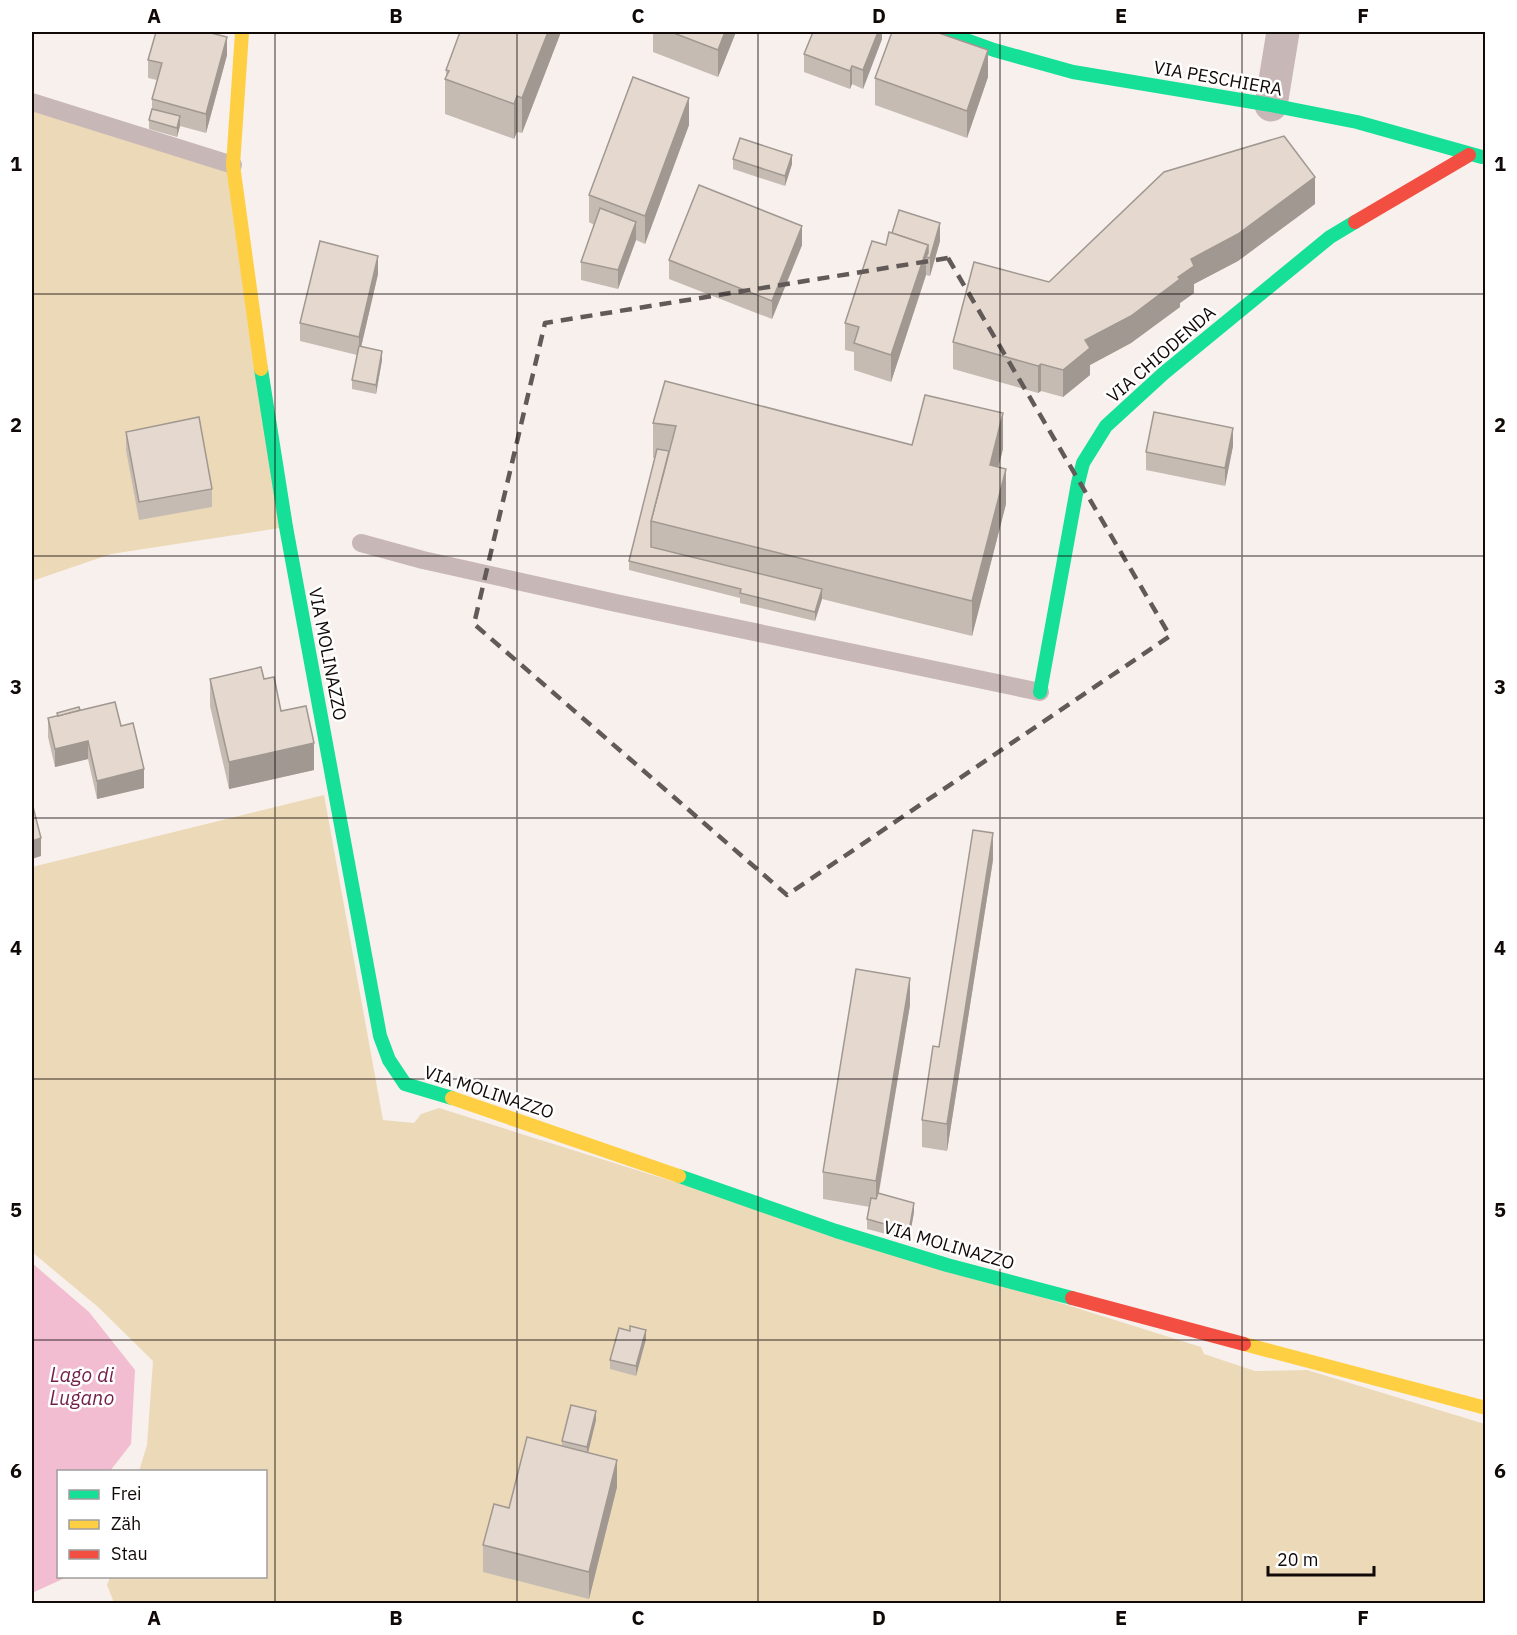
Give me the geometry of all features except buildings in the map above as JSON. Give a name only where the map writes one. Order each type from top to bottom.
[{"type":"street","name":"VIA MOLINAZZO","points":[[242,32],[233,165],[270,434],[380,1036],[389,1060],[405,1084],[499,1113],[836,1231],[936,1261],[1485,1408]]},
{"type":"street","name":"VIA PESCHIERA","points":[[944,32],[994,50],[1073,72],[1271,105],[1357,122],[1485,158]]},
{"type":"street","points":[[1271,105],[1283,32]]},
{"type":"street","name":"VIA CHIODENDA","points":[[1040,692],[1078,483],[1083,463],[1106,426],[1164,373],[1330,237],[1469,155]]},
{"type":"lane","points":[[32,102],[233,165]]},
{"type":"lane","points":[[361,543],[423,560],[616,603],[1040,692]]},
{"type":"highlighted area","points":[[948,258],[1170,636],[787,895],[474,624],[545,323]]},
{"type":"shaded area","points":[[32,102],[233,165],[286,527],[111,554],[32,581]]},
{"type":"shaded area","points":[[324,795],[383,1120],[414,1123],[421,1114],[439,1108],[1201,1347],[1204,1354],[1255,1371],[1307,1370],[1485,1424],[1485,1603],[114,1603],[107,1585],[110,1578],[267,1578],[267,1470],[139,1470],[147,1445],[153,1361],[98,1307],[32,1252],[32,867]]},
{"type":"water","name":"Lago di Lugano","points":[[32,1263],[89,1312],[135,1370],[131,1444],[111,1470],[57,1470],[57,1578],[65,1578],[32,1593]]},
{"type":"traffic: fast","points":[[944,32],[994,50],[1073,72],[1271,105],[1357,122],[1482,157]]},
{"type":"traffic: fast","points":[[1040,692],[1078,483],[1083,463],[1106,426],[1164,373],[1330,237],[1355,222]]},
{"type":"traffic: fast","points":[[261,369],[286,527],[380,1036],[389,1060],[405,1084],[452,1098]]},
{"type":"traffic: fast","points":[[679,1176],[836,1231],[947,1265],[1072,1298]]},
{"type":"traffic: slow","points":[[242,32],[233,165],[261,369]]},
{"type":"traffic: slow","points":[[452,1098],[679,1176]]},
{"type":"traffic: slow","points":[[1244,1344],[1486,1408]]},
{"type":"traffic: jam","points":[[1355,222],[1469,155]]},
{"type":"traffic: jam","points":[[1072,1298],[1244,1344]]}]
